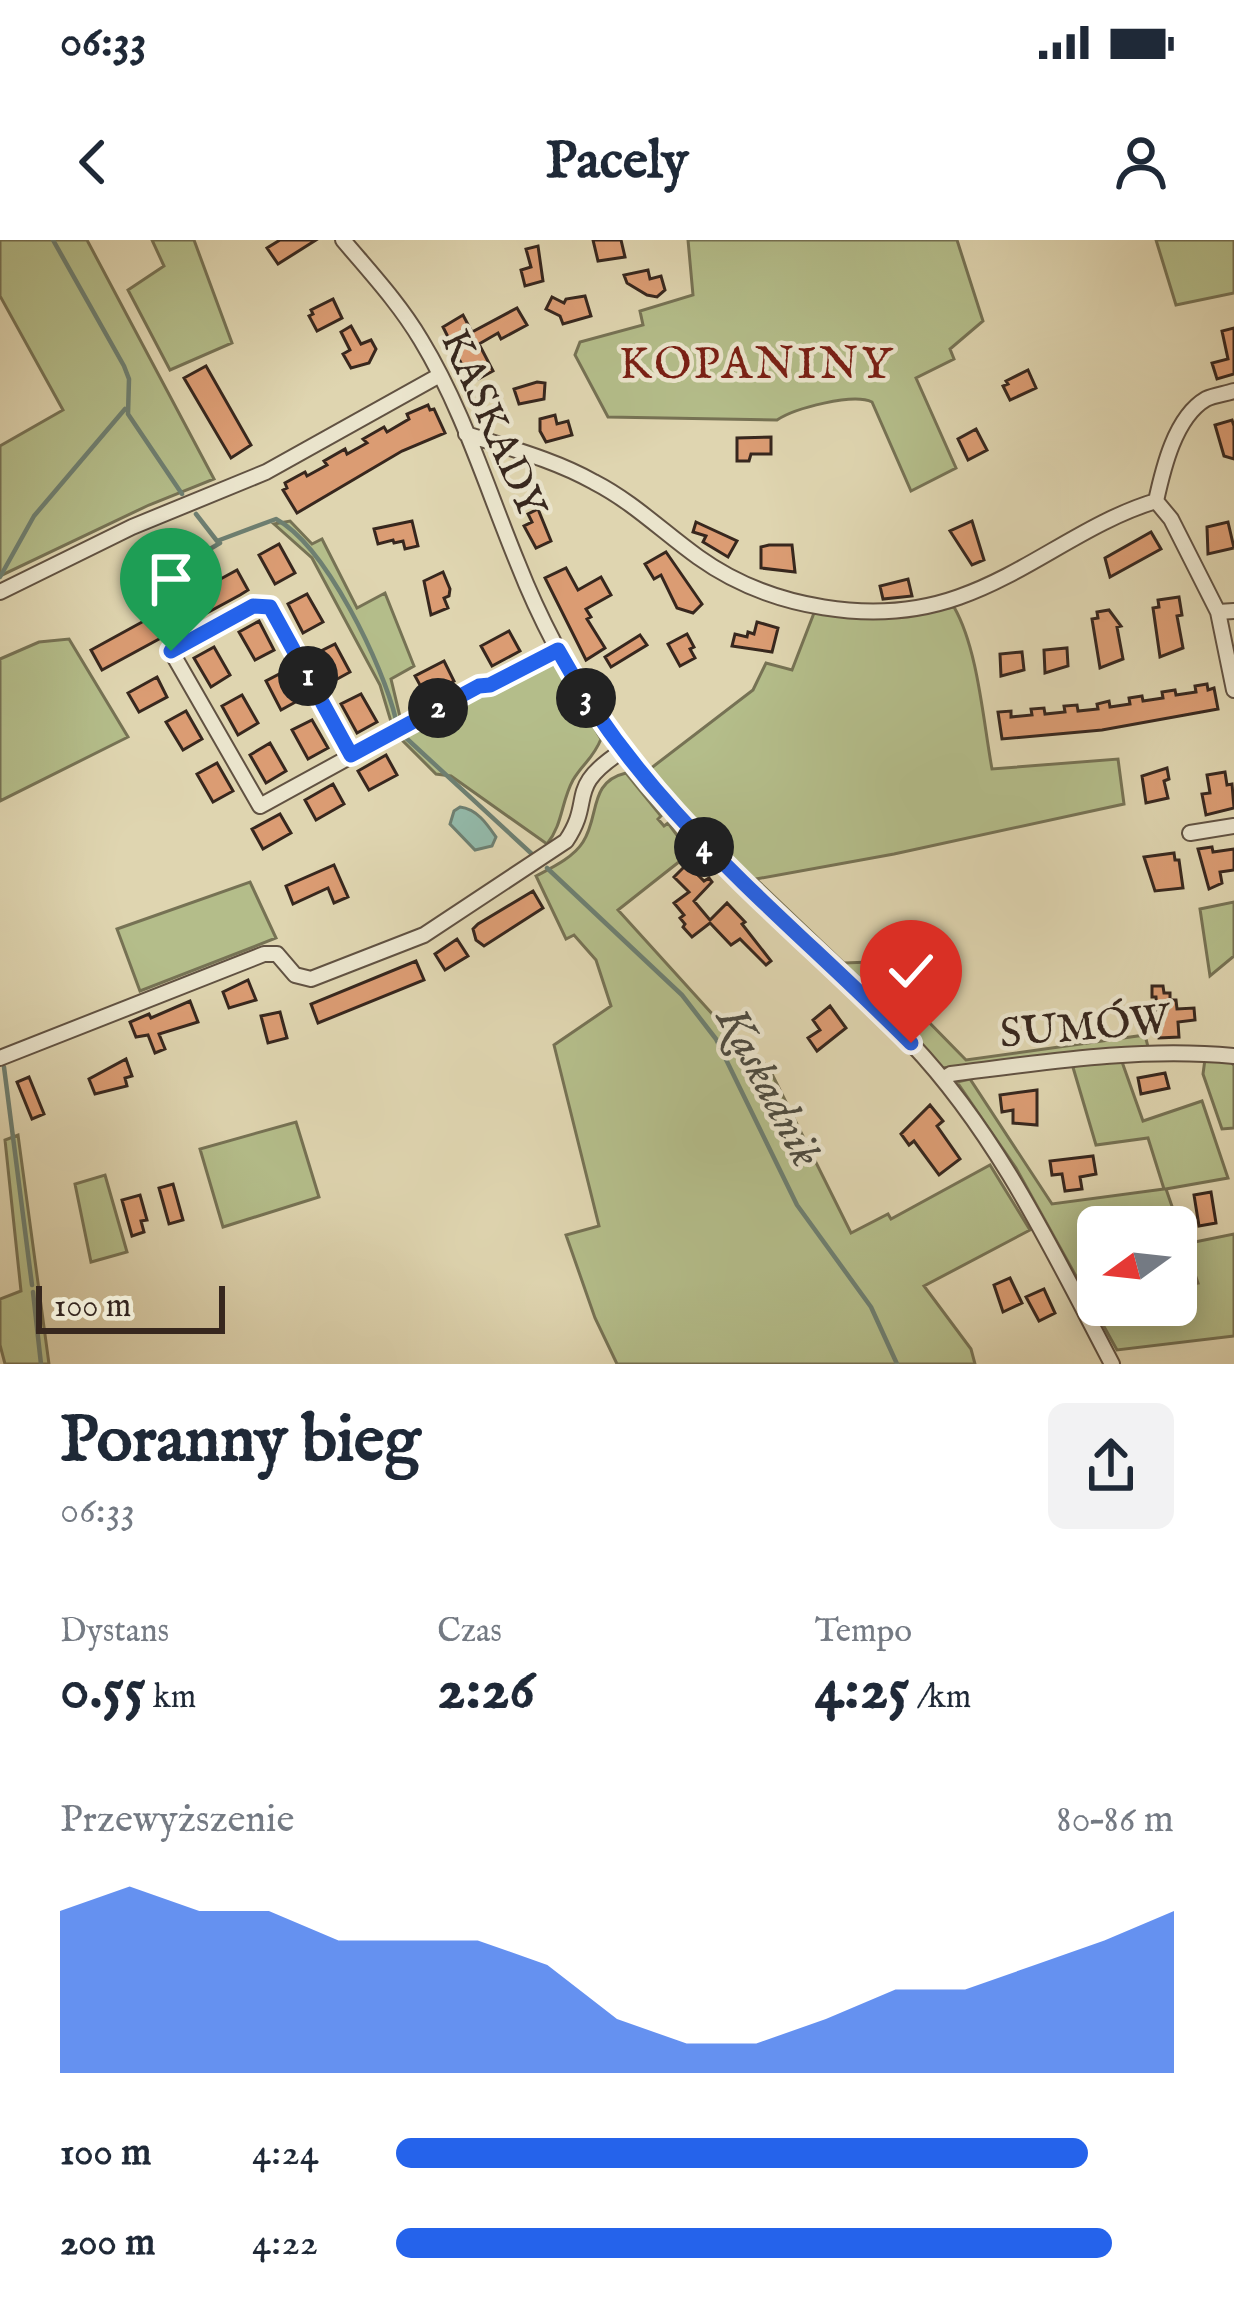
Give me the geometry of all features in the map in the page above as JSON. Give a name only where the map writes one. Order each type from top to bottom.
[{"type":"street","name":"KASKADY","points":[[343,240],[398,306],[440,375],[558,650],[622,752],[703,846],[877,1009],[943,1079],[1015,1182],[1112,1364]]},
{"type":"street","points":[[0,592],[132,527],[266,472],[440,375]]},
{"type":"street","points":[[466,434],[596,483],[649,516],[697,556],[753,589],[796,602],[882,611],[920,608],[960,597],[1156,501],[1177,436],[1192,412],[1208,398],[1234,392]]},
{"type":"street","points":[[1156,501],[1226,611],[1234,690]]},
{"type":"street","points":[[351,755],[270,607],[253,606],[171,651],[260,806],[479,686],[490,685],[558,650]]},
{"type":"street","points":[[0,1058],[272,952],[295,975],[311,979],[424,935],[553,853],[572,833],[588,778],[622,752]]},
{"type":"street","points":[[1190,833],[1234,826]]},
{"type":"street","name":"SUMÓW","points":[[943,1079],[951,1074],[1105,1055],[1188,1052],[1234,1056]]},
{"type":"shaded area","points":[[0,240],[87,240],[214,479],[0,576],[0,446],[63,410],[0,296]]},
{"type":"shaded area","points":[[152,240],[194,240],[232,343],[170,370],[128,290],[164,266]]},
{"type":"shaded area","points":[[688,240],[957,240],[983,321],[950,349],[954,359],[916,378],[956,468],[911,491],[872,402],[863,400],[824,403],[777,420],[608,417],[575,355],[580,342],[643,325],[640,311],[693,295]]},
{"type":"shaded area","points":[[1156,240],[1234,240],[1234,293],[1176,305]]},
{"type":"shaded area","points":[[290,521],[312,544],[322,539],[357,608],[385,593],[414,666],[391,679],[401,721],[392,725],[380,685],[312,558],[274,524]]},
{"type":"shaded area","points":[[954,607],[974,664],[992,769],[1118,759],[1124,804],[756,879],[844,963],[870,962],[966,1060],[1145,1035],[1148,1047],[941,1068],[716,850],[646,772],[753,690],[766,663],[792,670],[814,613],[894,617]]},
{"type":"shaded area","points":[[69,639],[128,737],[0,801],[0,659],[39,642]]},
{"type":"shaded area","points":[[552,658],[601,739],[573,780],[547,844],[451,776],[436,774],[398,736]]},
{"type":"shaded area","points":[[626,773],[664,826],[668,823],[685,846],[694,850],[618,910],[725,1028],[769,1068],[851,1233],[888,1214],[891,1219],[990,1165],[1030,1230],[924,1286],[971,1349],[975,1364],[617,1364],[566,1235],[599,1226],[554,1045],[611,1006],[596,960],[574,935],[566,939],[536,876],[579,848],[600,792],[614,777]]},
{"type":"shaded area","points":[[460,807],[485,822],[496,837],[492,846],[475,850],[450,824]]},
{"type":"shaded area","points":[[250,882],[276,938],[140,991],[117,929]]},
{"type":"shaded area","points":[[1234,902],[1234,956],[1210,976],[1200,909]]},
{"type":"shaded area","points":[[1121,1059],[1143,1121],[1202,1101],[1228,1178],[1166,1189],[1172,1206],[1077,1206],[1077,1278],[1016,1168],[957,1082],[970,1079],[1052,1204],[1164,1189],[1148,1138],[1096,1145],[1072,1064]]},
{"type":"shaded area","points":[[1205,1059],[1231,1061],[1234,1066],[1234,1128],[1222,1129],[1203,1074]]},
{"type":"shaded area","points":[[296,1122],[319,1197],[223,1227],[200,1149]]},
{"type":"shaded area","points":[[18,1135],[49,1364],[5,1364],[0,1345],[0,1299],[21,1291],[5,1140]]},
{"type":"shaded area","points":[[105,1175],[127,1252],[91,1262],[75,1184]]},
{"type":"shaded area","points":[[1234,1234],[1234,1336],[1117,1350],[1104,1326],[1197,1326],[1197,1242]]},
{"type":"building","points":[[280,240],[316,240],[278,264],[267,248]]},
{"type":"building","points":[[593,240],[621,240],[625,257],[598,261]]},
{"type":"building","points":[[538,246],[543,281],[525,286],[521,270],[531,267],[526,249]]},
{"type":"building","points":[[648,270],[650,279],[661,276],[665,290],[657,297],[627,283],[624,275]]},
{"type":"building","points":[[585,296],[591,316],[563,324],[560,316],[546,309],[552,297],[564,303]]},
{"type":"building","points":[[333,299],[342,318],[317,331],[311,310]]},
{"type":"building","points":[[517,308],[527,325],[479,344],[493,371],[471,383],[443,327],[463,315],[472,332]]},
{"type":"building","points":[[351,326],[361,344],[371,340],[376,349],[369,363],[351,368],[343,354],[350,350],[341,332]]},
{"type":"building","points":[[1234,328],[1234,374],[1217,379],[1212,363],[1228,359],[1222,331]]},
{"type":"building","points":[[206,366],[251,445],[231,458],[184,378]]},
{"type":"building","points":[[1028,370],[1036,388],[1010,400],[1003,386],[1006,381]]},
{"type":"building","points":[[545,383],[544,399],[519,404],[514,389]]},
{"type":"building","points":[[428,405],[445,433],[402,451],[297,513],[283,490],[285,483],[305,472],[307,476],[327,465],[324,461],[345,449],[347,454],[367,443],[363,439],[384,427],[387,432],[409,419],[407,414]]},
{"type":"building","points":[[555,415],[557,424],[568,421],[572,435],[546,442],[540,419]]},
{"type":"building","points":[[1232,420],[1234,459],[1224,456],[1215,425]]},
{"type":"building","points":[[976,429],[987,450],[968,460],[958,439]]},
{"type":"building","points":[[771,437],[771,454],[751,454],[749,461],[737,461],[737,438]]},
{"type":"building","points":[[538,509],[551,541],[536,548],[524,526],[532,522],[528,514]]},
{"type":"building","points":[[412,521],[418,546],[405,549],[403,541],[393,540],[378,544],[374,529]]},
{"type":"building","points":[[972,521],[984,560],[972,565],[950,531]]},
{"type":"building","points":[[696,522],[737,541],[728,557],[703,542],[706,536],[693,532]]},
{"type":"building","points":[[1228,522],[1234,548],[1208,554],[1207,527]]},
{"type":"building","points":[[1151,532],[1161,549],[1110,577],[1105,558]]},
{"type":"building","points":[[279,544],[295,573],[275,584],[259,555]]},
{"type":"building","points":[[792,545],[795,572],[761,568],[761,547]]},
{"type":"building","points":[[666,552],[702,604],[693,613],[677,608],[661,575],[654,579],[645,564]]},
{"type":"building","points":[[566,568],[578,590],[601,577],[611,595],[586,609],[605,648],[586,660],[545,578]]},
{"type":"building","points":[[237,570],[248,590],[102,670],[91,650]]},
{"type":"building","points":[[443,572],[450,589],[444,598],[448,608],[431,615],[424,581]]},
{"type":"building","points":[[908,579],[912,596],[883,599],[880,586]]},
{"type":"building","points":[[307,594],[323,622],[303,633],[288,604]]},
{"type":"building","points":[[1179,597],[1183,648],[1160,657],[1153,608],[1159,607],[1158,600]]},
{"type":"building","points":[[1109,610],[1121,626],[1117,627],[1123,659],[1100,668],[1092,619],[1098,618],[1097,612]]},
{"type":"building","points":[[259,621],[274,650],[255,660],[239,632]]},
{"type":"building","points":[[757,622],[778,628],[772,652],[732,646],[735,634],[754,634]]},
{"type":"building","points":[[509,631],[520,651],[492,666],[481,646]]},
{"type":"building","points":[[687,634],[695,658],[680,666],[668,644]]},
{"type":"building","points":[[640,635],[647,645],[611,667],[605,657]]},
{"type":"building","points":[[335,644],[350,672],[330,683],[315,654]]},
{"type":"building","points":[[214,647],[230,675],[211,687],[194,658]]},
{"type":"building","points":[[1067,648],[1068,666],[1045,673],[1044,650]]},
{"type":"building","points":[[1022,652],[1024,670],[1001,676],[1000,654]]},
{"type":"building","points":[[444,661],[454,681],[426,696],[415,676]]},
{"type":"building","points":[[285,671],[301,699],[281,710],[266,681]]},
{"type":"building","points":[[157,677],[167,697],[139,712],[128,693]]},
{"type":"building","points":[[1207,684],[1208,690],[1214,688],[1218,709],[1102,730],[1002,739],[998,712],[1011,711],[1011,717],[1032,715],[1031,709],[1044,708],[1045,714],[1065,712],[1064,706],[1077,705],[1078,711],[1098,709],[1097,704],[1109,701],[1110,707],[1130,704],[1129,698],[1163,698],[1162,692],[1196,692],[1195,686]]},
{"type":"building","points":[[361,694],[377,722],[357,733],[341,704]]},
{"type":"building","points":[[242,695],[258,723],[238,735],[222,706]]},
{"type":"building","points":[[186,711],[202,739],[183,750],[166,722]]},
{"type":"building","points":[[312,720],[328,748],[308,759],[292,730]]},
{"type":"building","points":[[270,743],[286,771],[266,783],[250,755]]},
{"type":"building","points":[[386,755],[397,775],[369,790],[358,771]]},
{"type":"building","points":[[217,763],[233,791],[213,802],[197,774]]},
{"type":"building","points":[[1167,768],[1168,798],[1146,803],[1142,776]]},
{"type":"building","points":[[1225,772],[1227,785],[1232,784],[1234,808],[1206,815],[1202,794],[1210,793],[1207,775]]},
{"type":"building","points":[[333,784],[344,804],[316,820],[305,800]]},
{"type":"building","points":[[280,814],[291,833],[263,849],[252,829]]},
{"type":"building","points":[[1212,847],[1213,852],[1234,849],[1234,870],[1220,872],[1222,883],[1209,889],[1198,849]]},
{"type":"building","points":[[1174,853],[1183,888],[1155,891],[1144,857]]},
{"type":"building","points":[[687,864],[704,881],[712,882],[694,901],[710,920],[727,903],[771,961],[766,965],[740,939],[731,945],[710,923],[692,937],[683,927],[680,918],[684,915],[674,903],[689,892],[674,877]]},
{"type":"building","points":[[334,865],[348,897],[334,903],[328,888],[293,904],[286,886]]},
{"type":"building","points":[[533,891],[543,908],[484,946],[476,940],[473,929],[478,924]]},
{"type":"building","points":[[457,939],[468,956],[445,970],[435,954]]},
{"type":"building","points":[[416,961],[424,980],[318,1023],[311,1004]]},
{"type":"building","points":[[248,980],[256,1000],[229,1008],[223,992]]},
{"type":"building","points":[[1152,986],[1163,986],[1170,1000],[1176,1000],[1177,1009],[1194,1008],[1195,1020],[1178,1022],[1179,1037],[1159,1038]]},
{"type":"building","points":[[190,1001],[198,1022],[159,1034],[165,1049],[155,1053],[148,1035],[136,1037],[130,1022]]},
{"type":"building","points":[[830,1006],[846,1028],[817,1051],[808,1038],[820,1030],[813,1020]]},
{"type":"building","points":[[280,1012],[287,1038],[268,1043],[261,1016]]},
{"type":"building","points":[[126,1059],[132,1076],[125,1078],[127,1086],[95,1094],[89,1079]]},
{"type":"building","points":[[1165,1073],[1169,1088],[1141,1094],[1138,1078]]},
{"type":"building","points":[[29,1077],[44,1114],[32,1119],[17,1082]]},
{"type":"building","points":[[1037,1090],[1037,1125],[1013,1123],[1013,1110],[1002,1112],[1000,1095]]},
{"type":"building","points":[[930,1105],[943,1121],[937,1126],[960,1159],[939,1175],[914,1141],[909,1145],[901,1134]]},
{"type":"building","points":[[1093,1156],[1096,1174],[1080,1177],[1082,1189],[1065,1191],[1062,1174],[1052,1175],[1050,1161]]},
{"type":"building","points":[[173,1184],[183,1220],[169,1224],[159,1188]]},
{"type":"building","points":[[1211,1192],[1216,1223],[1199,1226],[1194,1195]]},
{"type":"building","points":[[140,1195],[147,1220],[141,1221],[144,1232],[132,1236],[122,1200]]},
{"type":"building","points":[[1010,1278],[1022,1303],[1003,1312],[994,1285]]},
{"type":"building","points":[[1044,1289],[1055,1313],[1039,1321],[1026,1297]]},
{"type":"waterway","name":"Kaskadnik","points":[[53,240],[124,366],[129,379],[128,414],[182,494]]},
{"type":"waterway","points":[[0,577],[34,516],[125,409]]},
{"type":"waterway","name":"Kaskadnik","points":[[196,514],[217,541],[276,519],[295,533],[350,609],[379,669],[396,720]]},
{"type":"waterway","points":[[158,580],[220,543]]},
{"type":"waterway","name":"Kaskadnik","points":[[405,737],[533,855]]},
{"type":"waterway","name":"Kaskadnik","points":[[547,868],[682,995],[716,1039],[797,1205],[871,1307],[897,1364]]},
{"type":"waterway","points":[[4,1067],[32,1285]]},
{"type":"waterway","points":[[33,1292],[41,1364]]},
{"type":"district","name":"KOPANINY","points":[[757,365]]},
{"type":"route","points":[[171,651],[253,606],[270,607],[351,755],[479,686],[490,685],[558,650],[604,728],[671,812],[911,1043]]}]
